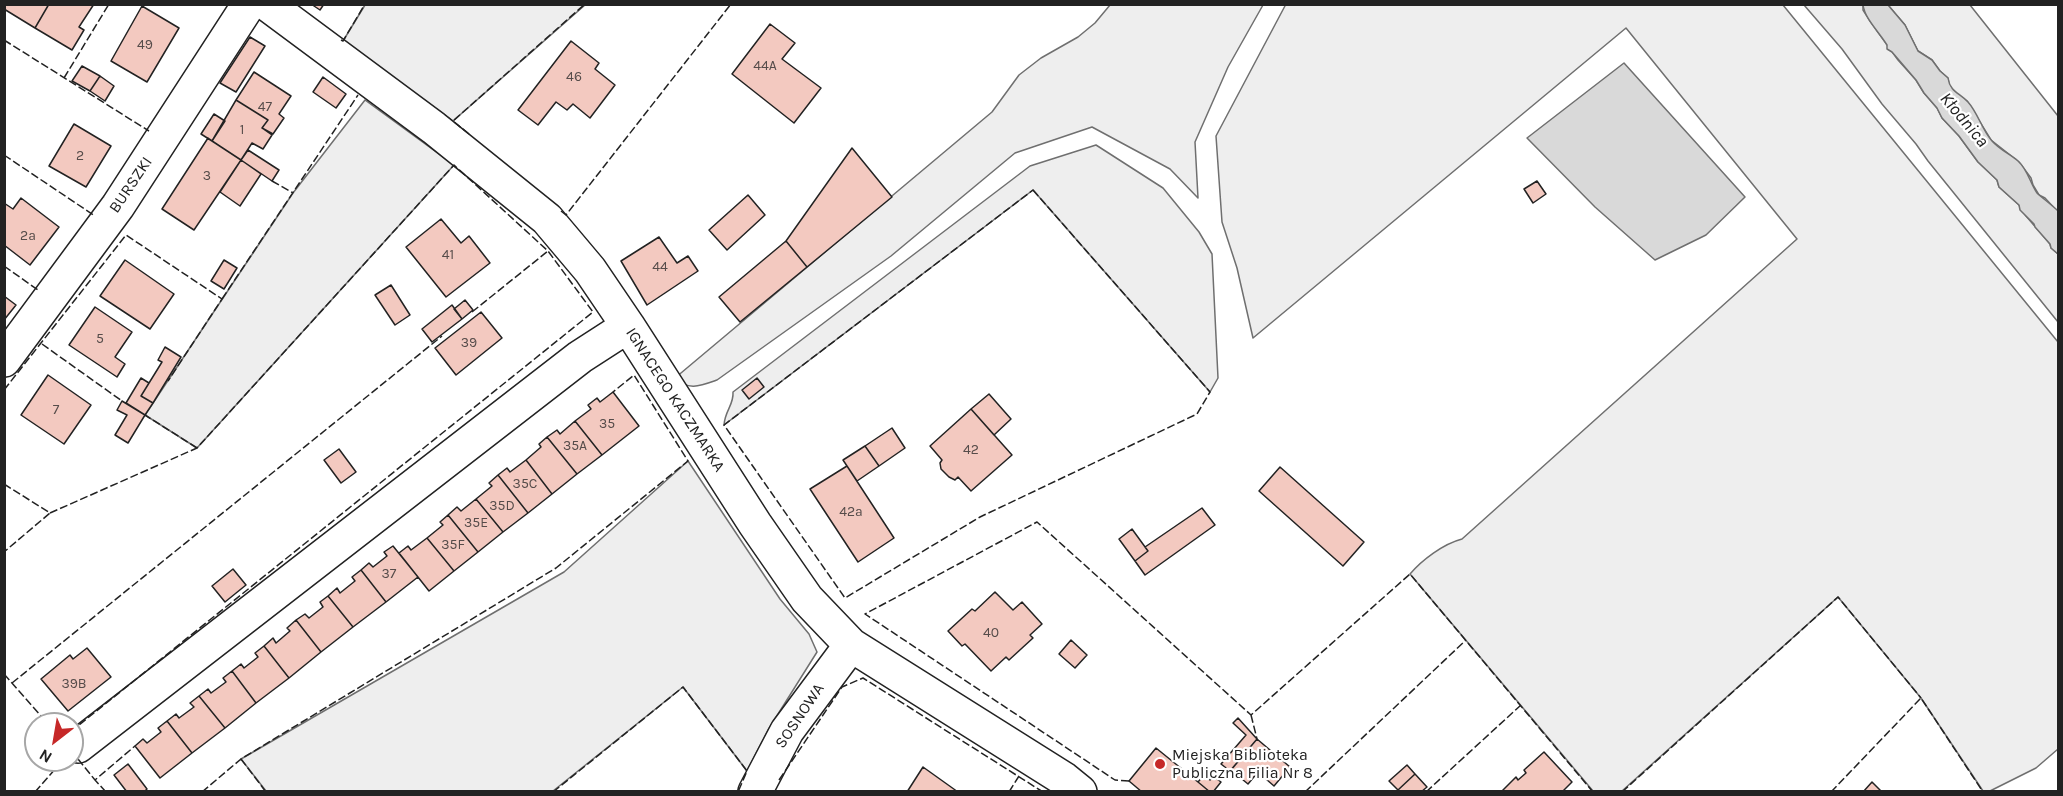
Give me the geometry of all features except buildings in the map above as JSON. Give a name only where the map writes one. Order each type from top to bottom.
[{"type":"street","name":"BURSZKI","points":[[4,360],[118,206],[249,4]]},
{"type":"street","name":"IGNACEGO KACZMARKA","points":[[267,4],[434,128],[530,204],[564,238],[590,270],[628,326],[742,504],[807,599],[851,645],[1064,779],[1080,792]]},
{"type":"street","points":[[84,741],[580,357],[628,326]]},
{"type":"street","name":"SOSNOWA","points":[[755,792],[787,731],[851,645]]},
{"type":"shaded area","points":[[1286,4],[1783,5],[2058,342],[2058,749],[2036,768],[1990,791],[1983,791],[1921,698],[1838,597],[1622,791],[1593,791],[1410,574],[1433,553],[1462,539],[1797,239],[1626,28],[1253,338],[1237,268],[1222,222],[1216,136]]},
{"type":"shaded area","points":[[365,5],[585,5],[453,121],[343,41]]},
{"type":"shaded area","points":[[1110,5],[1263,5],[1228,67],[1195,142],[1198,198],[1170,169],[1092,127],[1015,153],[891,256],[717,380],[690,386],[675,378],[992,112],[1019,75],[1041,58],[1078,37],[1095,23]]},
{"type":"shaded area","points":[[1804,5],[1863,5],[1863,10],[1870,21],[1937,108],[1942,118],[1978,162],[1997,180],[1999,187],[2019,205],[2058,254],[2058,322],[1882,104],[1842,49]]},
{"type":"shaded area","points":[[1888,5],[1970,5],[2058,116],[2058,212],[2039,195],[2031,178],[2019,162],[1991,140],[1967,101],[1957,95],[1949,85],[1948,78],[1932,60],[1918,51],[1905,25]]},
{"type":"shaded area","points":[[365,100],[454,165],[197,448],[145,415],[293,193]]},
{"type":"shaded area","points":[[1096,145],[1163,188],[1199,232],[1212,254],[1218,378],[1210,392],[1033,190],[724,425],[733,392],[1030,166]]},
{"type":"shaded area","points":[[688,461],[780,599],[809,634],[817,652],[768,730],[747,771],[683,687],[553,791],[266,791],[241,759],[564,572]]},
{"type":"water","name":"Kłodnica","points":[[1863,5],[1888,5],[1905,25],[1918,51],[1932,60],[1948,78],[1953,89],[1971,106],[1992,141],[2015,158],[2027,172],[2037,193],[2058,211],[2058,254],[2020,210],[2019,205],[1999,187],[1997,180],[1978,162],[1942,118],[1916,80],[1887,49],[1887,45],[1869,20]]},
{"type":"water","points":[[1624,63],[1745,197],[1706,235],[1655,260],[1595,207],[1527,138]]},
{"type":"fence","points":[[64,78],[109,4]]},
{"type":"fence","points":[[341,40],[343,41],[365,4]]},
{"type":"fence","points":[[469,134],[453,121],[585,4]]},
{"type":"fence","points":[[561,211],[566,215],[731,4]]},
{"type":"fence","points":[[4,40],[149,131]]},
{"type":"fence","points":[[222,299],[358,95]]},
{"type":"fence","points":[[4,155],[95,216]]},
{"type":"fence","points":[[50,513],[197,448],[454,165],[548,251],[593,312],[84,721]]},
{"type":"fence","points":[[272,181],[293,193]]},
{"type":"fence","points":[[1033,190],[1210,392],[1197,414],[980,517],[845,598],[724,425],[1033,190]]},
{"type":"fence","points":[[4,390],[126,235],[222,299],[168,381]]},
{"type":"fence","points":[[472,312],[548,251]]},
{"type":"fence","points":[[4,266],[38,290]]},
{"type":"fence","points":[[12,683],[442,336]]},
{"type":"fence","points":[[42,344],[122,401]]},
{"type":"fence","points":[[202,792],[241,759],[556,568],[688,461],[634,375],[613,392]]},
{"type":"fence","points":[[146,414],[197,448]]},
{"type":"fence","points":[[4,484],[50,513],[4,552]]},
{"type":"fence","points":[[1129,781],[1115,780],[865,614],[1037,522],[1251,715],[1410,574],[1593,792]]},
{"type":"fence","points":[[1622,792],[1838,597],[1921,698]]},
{"type":"fence","points":[[1305,792],[1466,640]]},
{"type":"fence","points":[[4,674],[37,712]]},
{"type":"fence","points":[[779,780],[842,687],[863,678],[1043,792]]},
{"type":"fence","points":[[553,792],[683,687],[747,771],[738,792]]},
{"type":"fence","points":[[1831,792],[1921,698],[1983,792]]},
{"type":"fence","points":[[1426,792],[1521,705]]},
{"type":"fence","points":[[1251,715],[1257,739]]},
{"type":"fence","points":[[106,792],[95,780],[135,746]]},
{"type":"fence","points":[[241,759],[266,792]]},
{"type":"fence","points":[[84,766],[95,780]]},
{"type":"fence","points":[[35,792],[52,772]]},
{"type":"fence","points":[[1009,792],[1019,776]]},
{"type":"place","name":"Miejska Biblioteka Publiczna Filia Nr 8","points":[[1160,764]]}]
